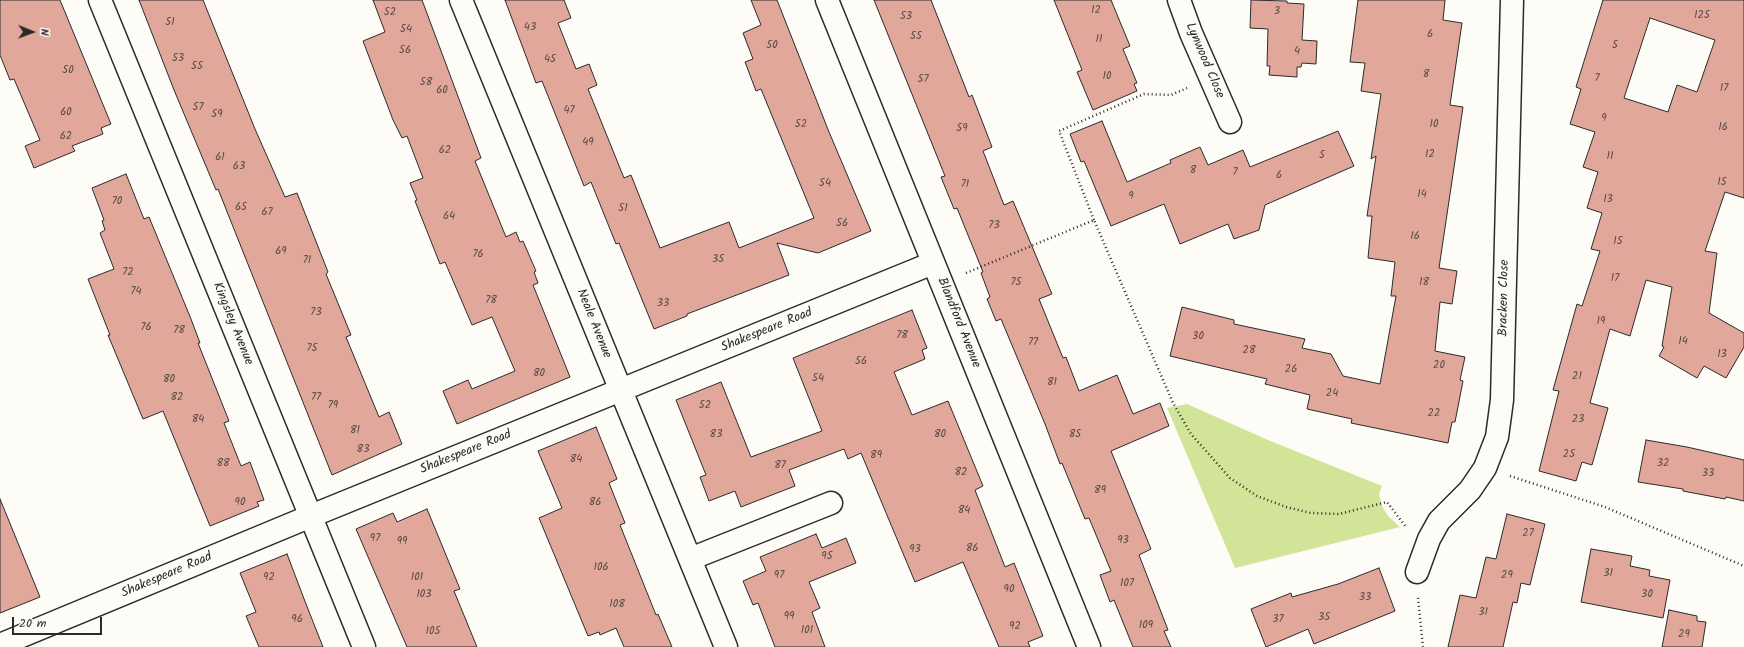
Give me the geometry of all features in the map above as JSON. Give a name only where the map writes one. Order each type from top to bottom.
[{"type":"street","name":"Kingsley Avenue","points":[[100,0],[364,647]]},
{"type":"street","name":"Neale Avenue","points":[[461,0],[726,647]]},
{"type":"street","name":"Blandford Avenue","points":[[827,0],[1089,647]]},
{"type":"street","name":"Lynwood Close","points":[[1180,0],[1191,33],[1230,122]]},
{"type":"street","name":"Bracken Close","points":[[1417,572],[1429,539],[1439,521],[1470,490],[1485,468],[1497,437],[1502,400],[1512,0]]},
{"type":"street","name":"Shakespeare Road","points":[[0,645],[311,516],[933,262]]},
{"type":"street","points":[[690,559],[831,503]]},
{"type":"path","points":[[1211,77],[1171,95],[1144,94],[1059,131],[1094,220],[1173,403],[1191,434],[1230,478],[1256,496],[1286,507],[1311,513],[1339,514],[1387,502],[1409,532]]},
{"type":"path","points":[[942,284],[1094,220]]},
{"type":"path","points":[[1485,468],[1605,507],[1744,566]]},
{"type":"path","points":[[1417,572],[1423,647]]},
{"type":"green space","points":[[1187,404],[1268,440],[1382,486],[1379,494],[1382,506],[1388,516],[1400,527],[1235,568],[1167,408]]},
{"type":"building","points":[[0,0],[60,0],[111,124],[101,128],[103,134],[72,146],[75,151],[34,168],[25,146],[40,140],[14,79],[10,80],[0,55]]},
{"type":"building","points":[[139,0],[203,0],[255,129],[285,197],[297,193],[328,272],[326,274],[351,335],[346,337],[379,417],[389,412],[402,444],[332,475],[218,189],[216,190],[174,90]]},
{"type":"building","points":[[373,0],[422,0],[481,158],[475,161],[506,237],[516,232],[520,242],[523,241],[536,271],[534,272],[538,283],[533,285],[570,377],[457,424],[443,391],[468,380],[472,389],[515,371],[492,317],[472,325],[445,262],[440,264],[415,201],[417,200],[410,183],[423,178],[407,136],[402,138],[393,120],[363,41],[385,32]]},
{"type":"building","points":[[505,0],[564,0],[571,18],[558,23],[576,69],[589,64],[597,85],[588,89],[624,178],[631,175],[660,248],[729,222],[739,248],[814,218],[761,89],[756,91],[745,62],[753,59],[743,33],[761,25],[751,0],[777,0],[829,132],[871,231],[818,253],[777,243],[789,275],[687,314],[687,316],[654,329],[619,243],[616,244],[591,182],[584,186],[542,81],[536,83]]},
{"type":"building","points":[[874,0],[931,0],[969,97],[972,95],[992,147],[983,151],[1004,205],[1013,201],[1052,294],[1039,299],[1063,358],[1066,357],[1079,391],[1117,375],[1133,414],[1160,403],[1169,426],[1111,451],[1151,549],[1139,555],[1168,630],[1164,631],[1171,647],[1133,647],[1114,600],[1110,602],[1100,575],[1111,571],[1089,518],[1085,519],[1062,463],[1060,464],[1001,319],[996,321],[987,299],[990,297],[981,273],[983,272],[957,208],[954,209],[941,177],[945,176]]},
{"type":"building","points":[[1054,0],[1111,0],[1130,46],[1123,49],[1137,83],[1134,84],[1137,91],[1093,110],[1077,72],[1082,70]]},
{"type":"building","points":[[1251,0],[1287,1],[1287,3],[1304,4],[1302,40],[1317,41],[1316,64],[1302,63],[1301,67],[1297,67],[1297,77],[1269,75],[1270,66],[1267,66],[1268,29],[1250,28]]},
{"type":"building","points":[[1358,0],[1445,0],[1443,20],[1462,23],[1450,105],[1463,107],[1439,268],[1457,271],[1452,304],[1440,302],[1435,351],[1465,357],[1460,380],[1463,381],[1455,422],[1452,422],[1448,443],[1351,423],[1352,419],[1307,409],[1310,395],[1265,384],[1267,379],[1170,356],[1182,307],[1234,320],[1234,324],[1305,339],[1302,348],[1331,354],[1343,376],[1380,384],[1396,296],[1391,296],[1395,262],[1368,258],[1372,216],[1367,216],[1376,156],[1371,159],[1381,94],[1361,91],[1365,63],[1350,62]]},
{"type":"building","points":[[1603,0],[1744,0],[1744,198],[1725,192],[1705,251],[1717,253],[1709,313],[1744,333],[1744,347],[1726,378],[1704,366],[1697,378],[1659,356],[1664,347],[1662,346],[1672,287],[1646,280],[1630,336],[1610,329],[1590,403],[1608,408],[1592,465],[1582,462],[1576,481],[1539,471],[1559,391],[1553,390],[1577,304],[1582,306],[1600,251],[1591,249],[1602,213],[1587,208],[1598,172],[1583,167],[1595,132],[1570,124],[1581,89],[1576,87]],"holes":[[[1650,18],[1715,40],[1697,92],[1677,85],[1668,112],[1624,98]]]},
{"type":"building","points":[[1102,121],[1127,182],[1171,163],[1170,160],[1200,147],[1208,165],[1243,150],[1250,167],[1338,131],[1354,166],[1265,205],[1259,230],[1234,239],[1228,224],[1180,244],[1164,204],[1111,226],[1084,161],[1081,162],[1070,134]]},
{"type":"building","points":[[126,174],[144,219],[149,217],[191,319],[200,343],[198,343],[229,421],[224,423],[241,466],[250,462],[264,500],[257,502],[259,506],[210,526],[163,411],[143,419],[108,335],[110,335],[88,279],[114,269],[100,233],[105,230],[102,221],[104,220],[92,188]]},
{"type":"building","points":[[912,310],[927,348],[922,350],[925,359],[894,372],[912,415],[948,401],[983,486],[975,490],[1005,567],[1014,563],[1043,636],[1028,642],[1030,647],[999,647],[963,562],[915,582],[861,453],[848,459],[844,449],[789,470],[795,486],[741,507],[735,491],[709,501],[700,477],[706,475],[676,400],[721,382],[751,457],[822,431],[793,358]]},
{"type":"building","points":[[596,427],[617,479],[609,483],[625,523],[620,525],[656,615],[658,614],[672,647],[624,647],[616,628],[600,635],[599,632],[588,636],[539,518],[562,508],[538,451]]},
{"type":"building","points":[[1646,440],[1687,447],[1744,460],[1744,501],[1726,497],[1725,499],[1683,491],[1683,489],[1638,482]]},
{"type":"building","points":[[0,499],[40,597],[0,613]]},
{"type":"building","points":[[427,509],[460,589],[454,591],[477,647],[407,647],[356,529],[393,513],[397,522]]},
{"type":"building","points":[[1507,514],[1545,524],[1530,585],[1521,583],[1517,603],[1513,602],[1503,647],[1448,647],[1460,595],[1476,598],[1486,557],[1496,559]]},
{"type":"building","points":[[816,534],[822,548],[846,538],[856,563],[809,582],[820,608],[812,612],[825,647],[775,647],[758,603],[753,605],[743,581],[766,571],[760,557]]},
{"type":"building","points":[[1591,549],[1632,556],[1630,566],[1650,570],[1649,576],[1670,580],[1663,618],[1581,602]]},
{"type":"building","points":[[287,554],[323,647],[259,647],[246,616],[256,612],[240,573]]},
{"type":"building","points":[[1379,568],[1395,611],[1314,644],[1308,629],[1266,647],[1251,609],[1291,593],[1292,597],[1338,584]]},
{"type":"building","points":[[1669,610],[1697,616],[1697,621],[1706,622],[1702,647],[1662,647]]}]
